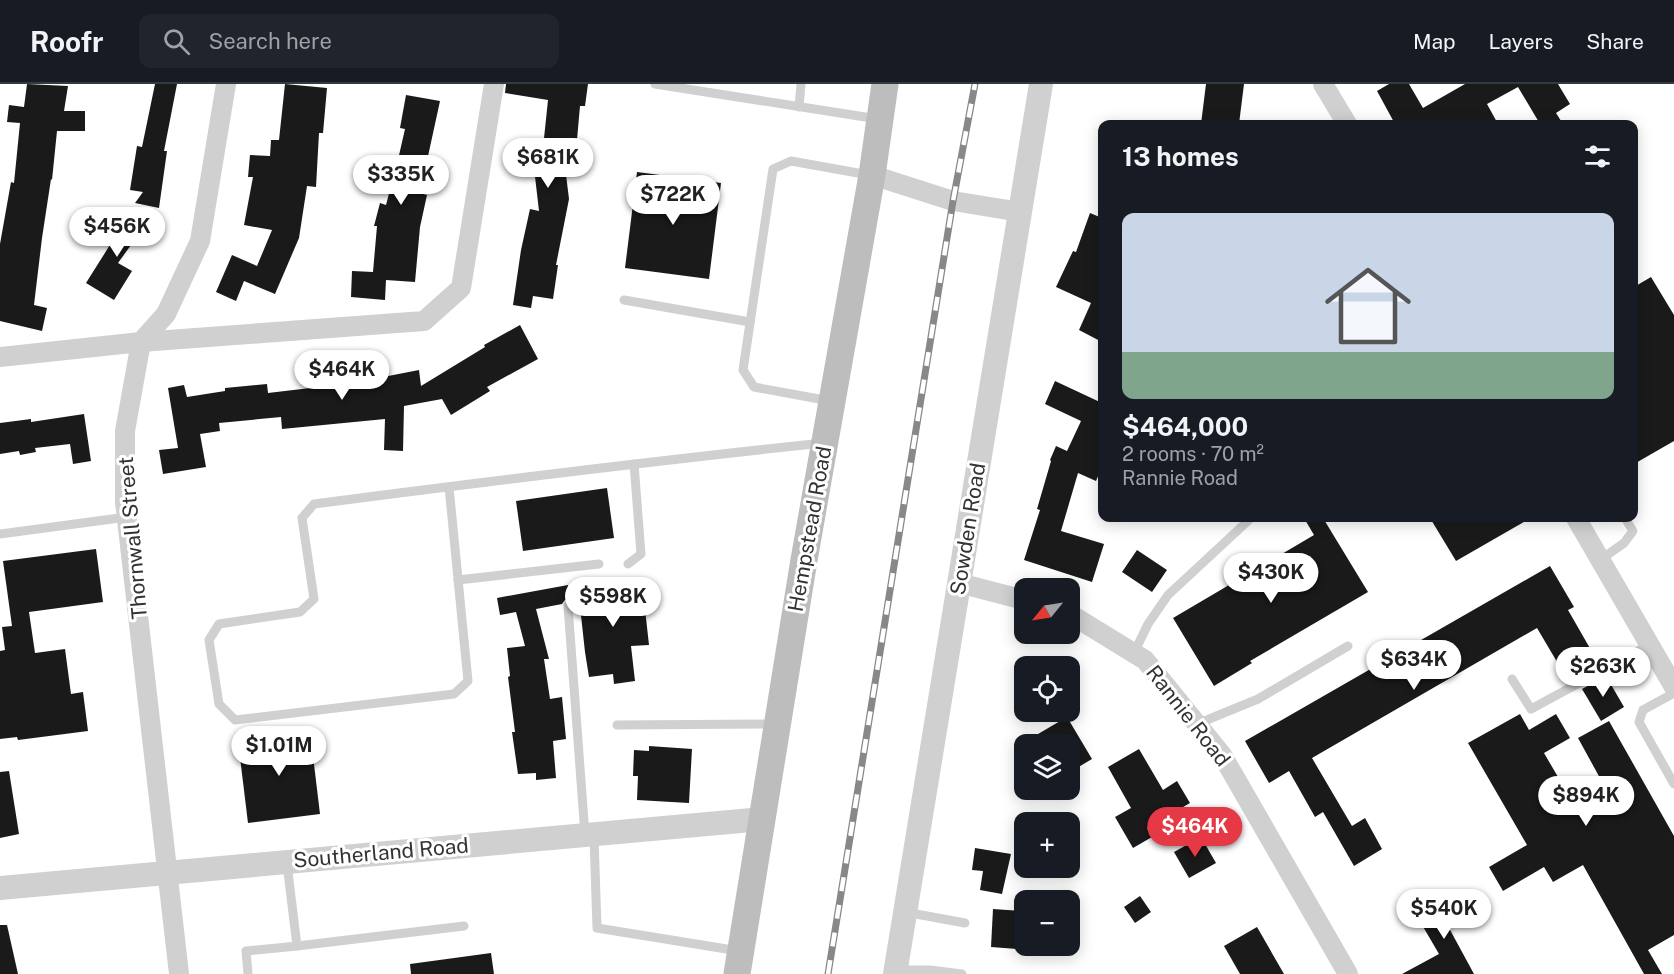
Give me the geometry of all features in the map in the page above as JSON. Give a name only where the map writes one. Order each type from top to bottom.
[{"type":"main road","name":"Hempstead Road","points":[[739,962],[872,175],[885,84]]},
{"type":"street","points":[[141,342],[166,314],[200,241],[226,84]]},
{"type":"street","points":[[0,357],[141,342],[424,321],[461,288],[494,84]]},
{"type":"street","name":"Sowden Road","points":[[896,972],[1041,84]]},
{"type":"street","points":[[1323,84],[1345,120]]},
{"type":"street","points":[[872,175],[953,201],[1020,212]]},
{"type":"street","name":"Thornwall Street","points":[[141,342],[125,431],[127,517],[179,974]]},
{"type":"street","points":[[1578,522],[1674,687]]},
{"type":"street","points":[[959,583],[1014,597]]},
{"type":"street","name":"Rannie Road","points":[[1080,620],[1144,660],[1222,755],[1348,974]]},
{"type":"street","name":"Southerland Road","points":[[0,888],[763,819]]},
{"type":"lane","points":[[656,84],[880,119]]},
{"type":"lane","points":[[793,84],[801,89],[799,107]]},
{"type":"lane","points":[[832,402],[754,387],[743,370],[773,169],[790,161],[872,175]]},
{"type":"lane","points":[[624,300],[750,322]]},
{"type":"lane","points":[[449,487],[468,681],[454,694],[235,720],[219,704],[209,640],[219,624],[300,612],[314,599],[302,518],[314,504],[449,487],[634,464],[825,443]]},
{"type":"lane","points":[[628,564],[641,554],[634,464]]},
{"type":"lane","points":[[0,534],[127,517]]},
{"type":"lane","points":[[1134,653],[1148,624],[1168,595],[1247,522]]},
{"type":"lane","points":[[1600,560],[1624,543],[1633,531],[1627,522]]},
{"type":"lane","points":[[458,580],[599,564]]},
{"type":"lane","points":[[568,606],[597,928],[739,962]]},
{"type":"lane","points":[[1512,679],[1531,710],[1649,645]]},
{"type":"lane","points":[[1197,724],[1258,699],[1348,646]]},
{"type":"lane","points":[[1674,693],[1643,710],[1639,722],[1674,784]]},
{"type":"lane","points":[[617,725],[778,724]]},
{"type":"lane","points":[[1665,767],[1674,761]]},
{"type":"lane","points":[[287,861],[297,946]]},
{"type":"lane","points":[[905,912],[965,923]]},
{"type":"lane","points":[[248,974],[246,951],[464,926]]},
{"type":"lane","points":[[896,972],[930,970],[962,974]]},
{"type":"building","points":[[27,84],[68,86],[64,111],[85,111],[85,131],[57,131],[34,305],[47,308],[42,331],[0,321],[0,244],[11,182],[14,183],[20,123],[7,122],[9,105],[24,107]]},
{"type":"building","points":[[155,84],[177,84],[164,151],[167,151],[159,208],[135,203],[143,192],[130,190],[137,146],[142,147]]},
{"type":"building","points":[[285,84],[327,88],[323,133],[319,133],[316,187],[307,186],[299,238],[275,294],[244,281],[236,301],[216,292],[232,255],[257,266],[272,230],[244,225],[253,177],[248,177],[250,155],[270,156],[271,140],[279,140]]},
{"type":"building","points":[[506,84],[588,84],[585,106],[580,106],[576,151],[563,150],[569,199],[556,265],[558,265],[553,299],[533,296],[531,308],[513,305],[530,209],[539,211],[534,168],[541,167],[548,100],[505,93]]},
{"type":"building","points":[[1206,84],[1244,84],[1240,120],[1202,120]]},
{"type":"building","points":[[1389,84],[1409,84],[1423,108],[1465,84],[1558,84],[1570,104],[1556,113],[1560,120],[1538,120],[1518,87],[1487,104],[1496,120],[1393,120],[1377,91]]},
{"type":"building","points":[[406,95],[440,101],[420,193],[427,195],[420,227],[415,282],[386,280],[385,300],[351,297],[352,271],[373,272],[377,226],[374,226],[380,203],[386,205],[392,186],[405,129],[400,128]]},
{"type":"building","points":[[637,172],[721,183],[709,279],[625,268]]},
{"type":"building","points":[[129,211],[149,220],[118,263],[132,271],[114,300],[86,283],[120,229],[117,227]]},
{"type":"building","points":[[1090,213],[1098,216],[1098,340],[1079,330],[1091,303],[1056,287],[1073,251],[1076,252]]},
{"type":"building","points":[[1651,277],[1674,315],[1674,441],[1638,462],[1638,285]]},
{"type":"building","points":[[520,325],[538,359],[487,387],[490,391],[451,415],[442,399],[404,406],[403,451],[384,450],[385,419],[282,429],[281,417],[219,423],[220,431],[200,434],[206,467],[163,474],[159,450],[178,448],[168,388],[184,385],[187,397],[225,391],[225,388],[267,384],[268,393],[378,380],[378,378],[419,370],[421,386],[485,347],[484,345]]},
{"type":"building","points":[[1055,381],[1098,401],[1098,476],[1096,481],[1078,473],[1061,531],[1104,544],[1092,582],[1024,560],[1040,510],[1037,509],[1050,460],[1056,446],[1067,451],[1081,421],[1045,404]]},
{"type":"building","points":[[84,414],[91,461],[73,464],[70,444],[35,448],[36,452],[20,455],[19,451],[0,454],[0,423],[31,419],[31,422]]},
{"type":"building","points":[[607,488],[614,538],[523,551],[516,501]]},
{"type":"building","points":[[1306,522],[1325,522],[1368,592],[1250,661],[1252,663],[1214,686],[1173,618],[1314,535]]},
{"type":"building","points":[[1432,522],[1524,522],[1456,561]]},
{"type":"building","points":[[96,549],[103,602],[29,612],[35,653],[65,649],[71,694],[83,692],[88,731],[18,740],[17,737],[0,739],[0,651],[5,650],[2,627],[12,626],[3,561]]},
{"type":"building","points":[[1137,550],[1167,570],[1152,592],[1122,572]]},
{"type":"building","points":[[1550,566],[1574,607],[1568,610],[1599,664],[1576,677],[1570,667],[1563,672],[1537,628],[1312,758],[1352,826],[1365,818],[1382,849],[1354,866],[1323,812],[1315,817],[1289,771],[1269,783],[1245,741]]},
{"type":"building","points":[[637,578],[643,609],[645,609],[649,645],[631,646],[635,681],[614,684],[613,674],[589,677],[578,588]]},
{"type":"building","points":[[568,585],[571,600],[536,609],[549,659],[544,659],[550,699],[562,697],[566,739],[553,741],[556,778],[536,780],[536,773],[518,774],[512,732],[515,732],[507,648],[525,646],[516,612],[500,615],[497,598]]},
{"type":"building","points":[[1606,676],[1624,707],[1601,721],[1582,689]]},
{"type":"building","points":[[1520,714],[1529,730],[1556,714],[1570,738],[1544,753],[1575,806],[1606,789],[1578,738],[1609,721],[1674,836],[1674,935],[1648,950],[1662,974],[1644,974],[1583,865],[1553,882],[1544,867],[1503,891],[1489,867],[1527,845],[1468,743]]},
{"type":"building","points":[[1058,722],[1070,722],[1077,734],[1038,734]]},
{"type":"building","points":[[310,731],[320,814],[248,823],[238,741]]},
{"type":"building","points":[[1080,739],[1092,759],[1080,766]]},
{"type":"building","points":[[649,746],[692,749],[689,803],[637,800],[638,776],[633,776],[634,750],[649,751]]},
{"type":"building","points":[[1139,749],[1163,790],[1177,781],[1190,803],[1147,828],[1152,837],[1133,848],[1115,817],[1131,808],[1108,767]]},
{"type":"building","points":[[9,771],[19,834],[0,838],[0,772]]},
{"type":"building","points":[[1201,837],[1216,863],[1189,878],[1174,852]]},
{"type":"building","points":[[975,848],[1011,854],[1002,894],[980,890],[983,871],[972,870]]},
{"type":"building","points":[[1459,894],[1471,916],[1449,928],[1474,974],[1402,974],[1439,954],[1418,918]]},
{"type":"building","points":[[1140,896],[1151,912],[1135,923],[1124,907]]},
{"type":"building","points":[[993,909],[1014,911],[1014,949],[991,947]]},
{"type":"building","points":[[0,925],[7,925],[18,974],[0,974]]},
{"type":"building","points":[[1257,927],[1284,974],[1240,974],[1224,946]]},
{"type":"building","points":[[491,953],[494,974],[411,974],[410,964]]},
{"type":"railway","points":[[828,974],[953,201],[975,84]]}]
